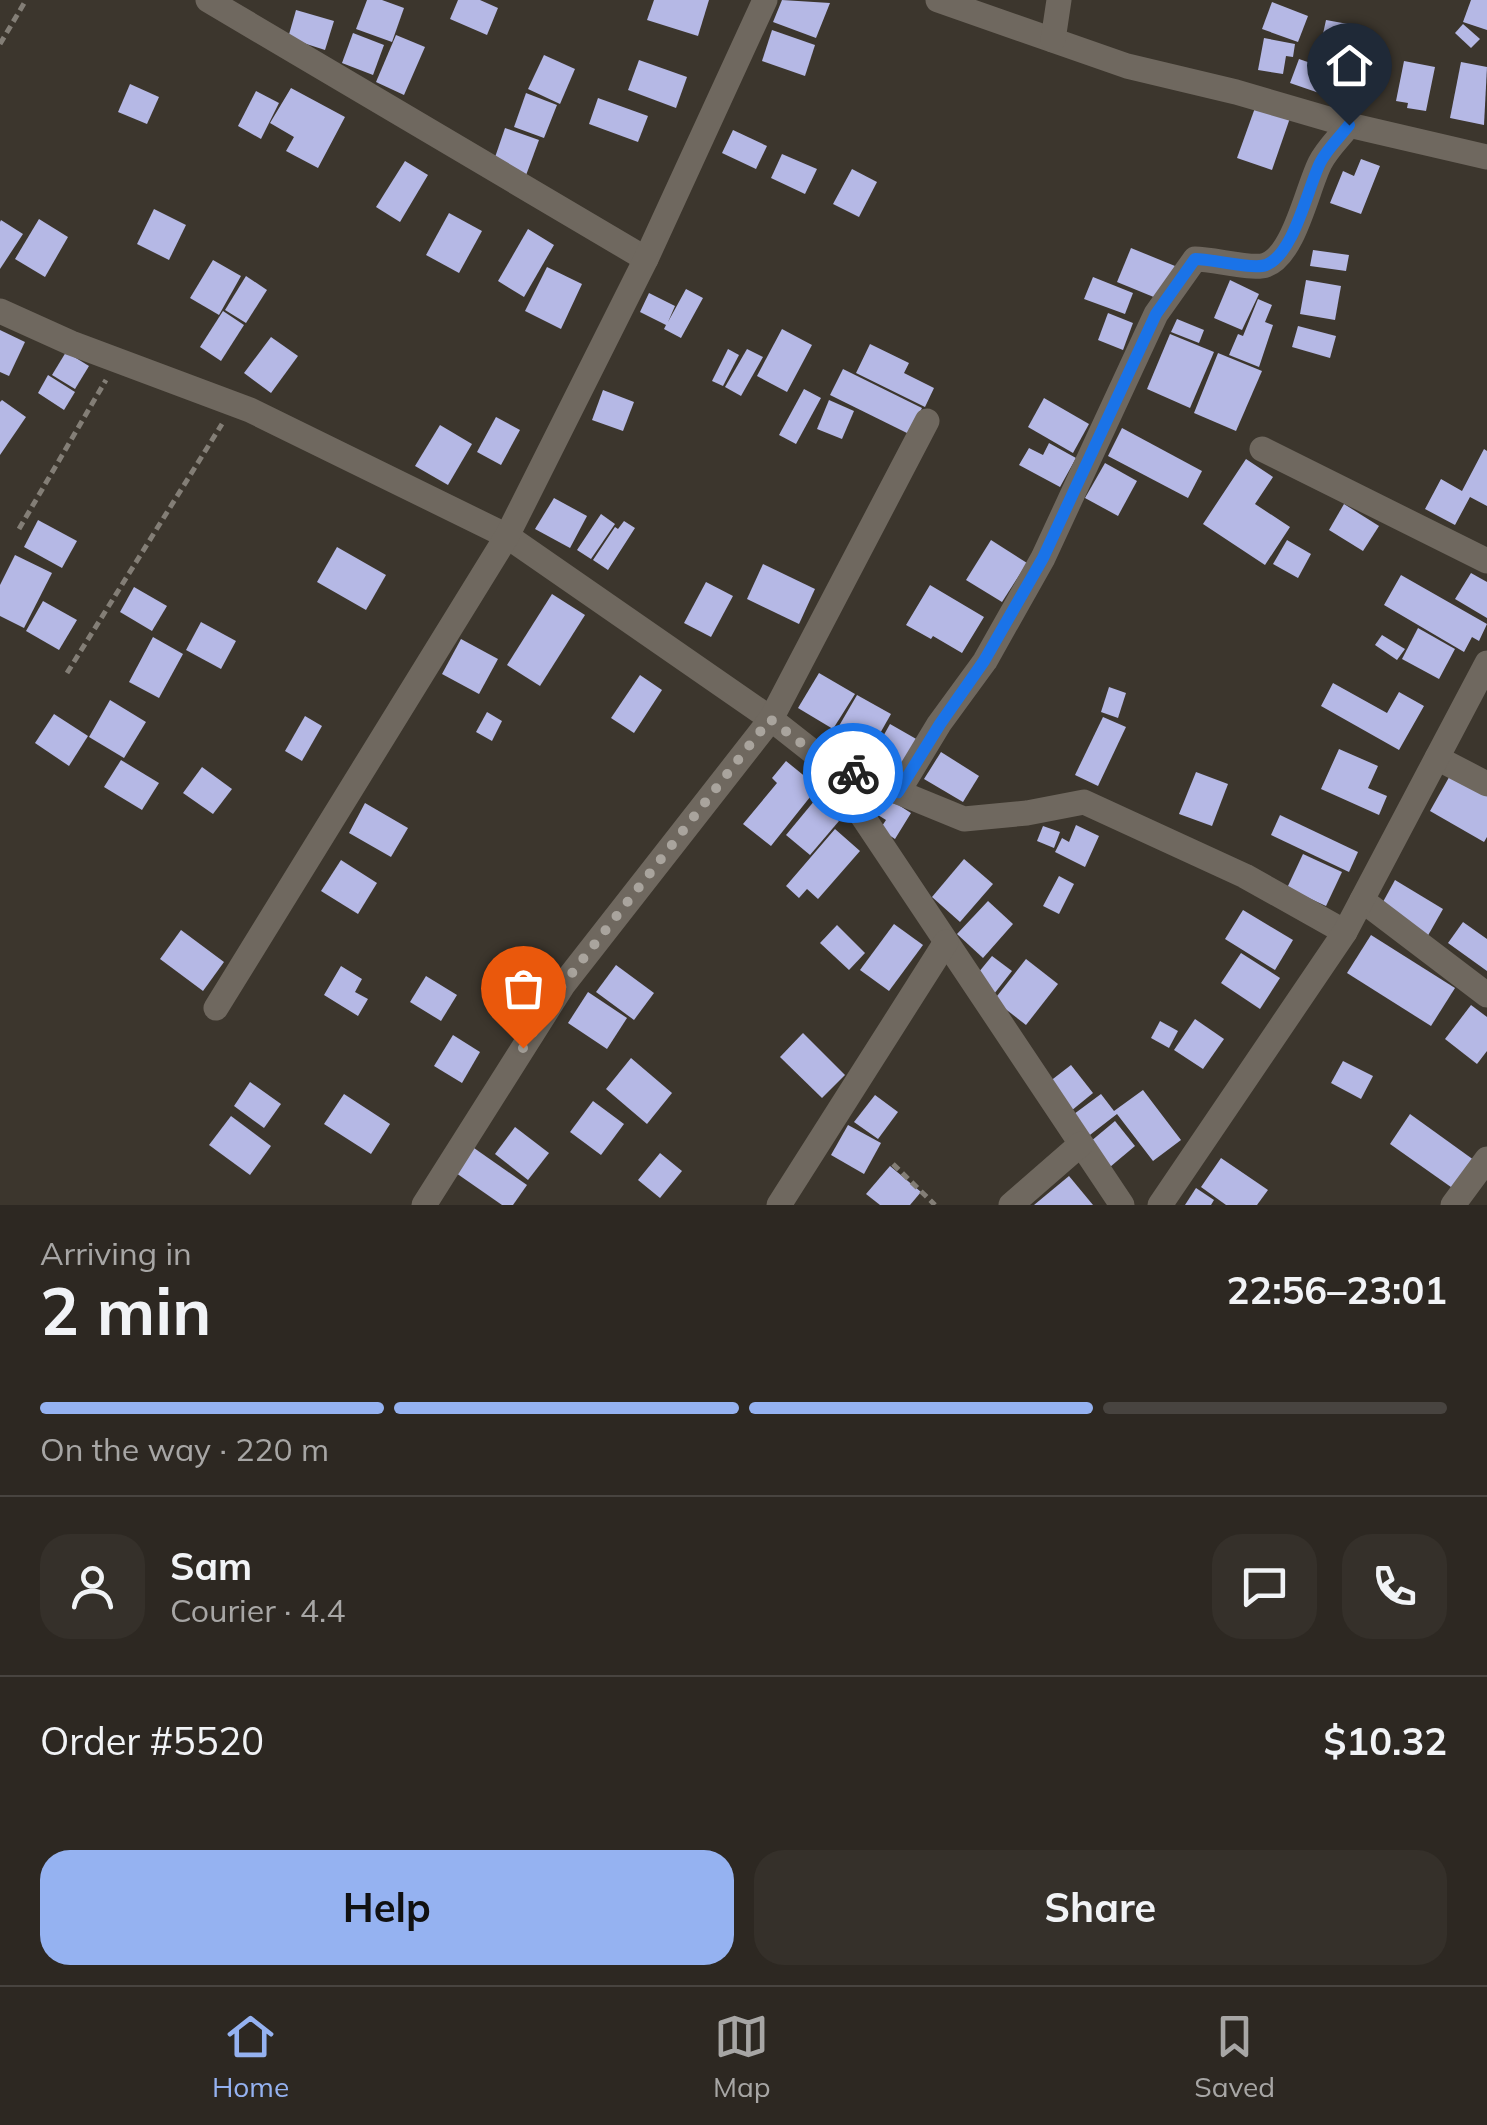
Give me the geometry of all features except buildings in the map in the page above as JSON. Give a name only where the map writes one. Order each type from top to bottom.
[{"type":"street","points":[[208,0],[646,259]]},
{"type":"street","points":[[216,1008],[507,536],[646,259],[765,0]]},
{"type":"street","points":[[938,0],[1127,66],[1487,157]]},
{"type":"street","points":[[1053,40],[1058,0]]},
{"type":"street","points":[[898,792],[984,661],[1043,558],[1156,314],[1195,259],[1218,259],[1254,267],[1268,264],[1285,250],[1322,160],[1349,125]]},
{"type":"street","points":[[0,311],[234,404],[507,536],[827,763],[964,819],[1084,802],[1245,876],[1345,932]]},
{"type":"street","points":[[424,1205],[562,986],[770,719],[928,421]]},
{"type":"street","points":[[1262,449],[1487,561]]},
{"type":"street","points":[[1160,1205],[1345,932],[1487,662]]},
{"type":"street","points":[[1437,758],[1487,784]]},
{"type":"street","points":[[827,763],[1122,1205]]},
{"type":"street","points":[[1362,900],[1487,995]]},
{"type":"street","points":[[779,1205],[946,942]]},
{"type":"street","points":[[1011,1205],[1081,1144]]},
{"type":"street","points":[[1454,1205],[1487,1160]]},
{"type":"path","points":[[0,44],[26,0]]},
{"type":"path","points":[[19,529],[118,360]]},
{"type":"path","points":[[67,673],[234,404]]},
{"type":"path","points":[[894,1164],[935,1205]]},
{"type":"way so far","points":[[523,1048],[562,986],[770,719],[827,763],[853,773]]},
{"type":"route","points":[[853,773],[898,792],[984,661],[1043,558],[1156,314],[1195,259],[1218,259],[1254,267],[1268,264],[1285,250],[1322,160],[1349,125]]}]
